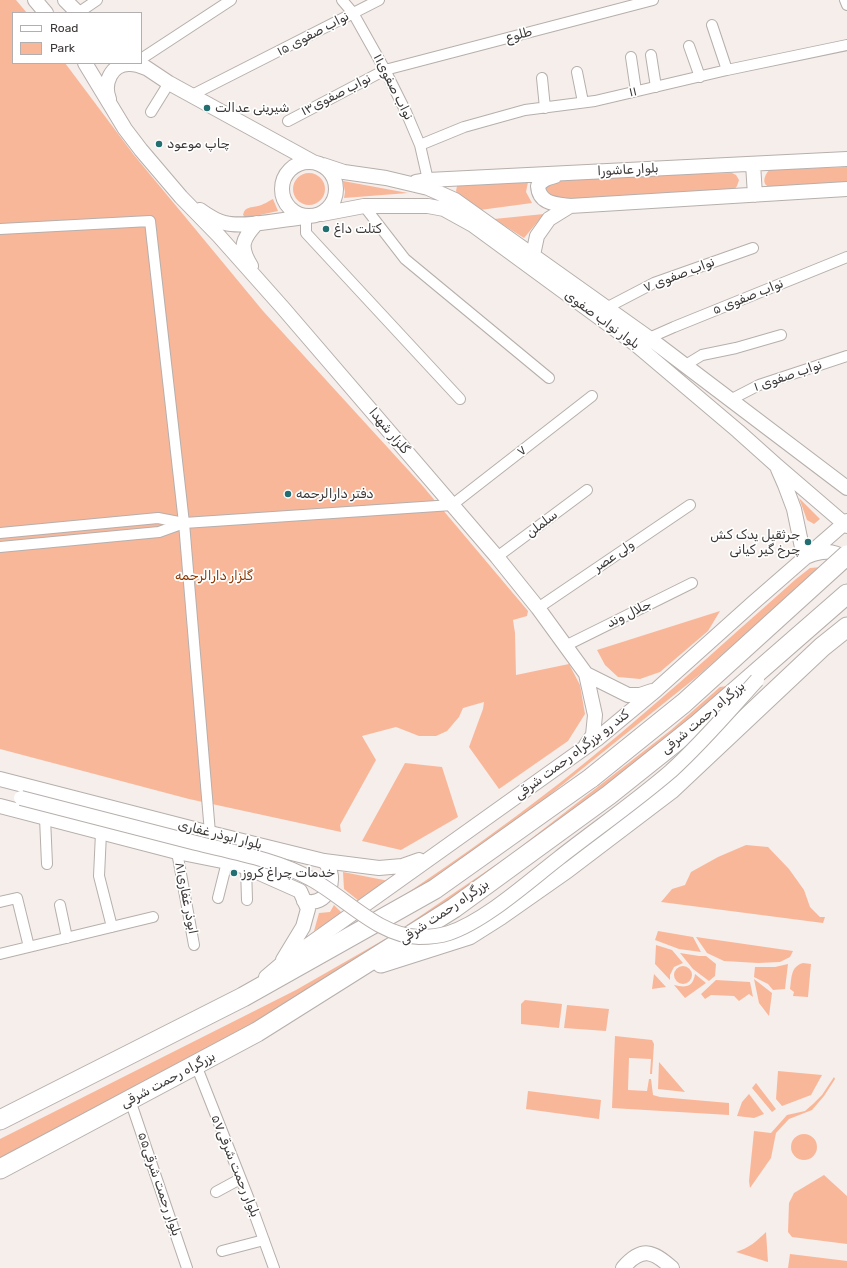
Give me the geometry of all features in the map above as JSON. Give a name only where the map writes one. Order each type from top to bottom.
[{"type":"highway","name":"بزرگراه رحمت شرقی","points":[[0,1120],[243,997],[435,889],[591,778],[684,703],[847,556]]},
{"type":"highway","name":"بزرگراه رحمت شرقی","points":[[0,1169],[257,1032],[454,908],[609,795],[698,724],[847,594]]},
{"type":"highway","points":[[348,975],[395,957],[469,935],[499,916],[566,869],[670,790],[816,653],[847,627]]},
{"type":"main road","points":[[35,0],[45,12]]},
{"type":"main road","points":[[65,0],[77,12]]},
{"type":"main road","points":[[86,64],[125,130],[140,150],[181,197],[209,216],[225,223],[240,224],[314,217],[322,214],[334,202],[336,185],[334,177],[329,170],[169,83],[142,63]]},
{"type":"main road","points":[[124,64],[109,76],[107,82],[107,94],[125,130]]},
{"type":"main road","name":"بلوار عاشورا","points":[[410,184],[428,180],[847,159]]},
{"type":"main road","points":[[306,217],[297,214],[288,206],[282,195],[282,186],[284,178],[296,165],[304,162],[318,164]]},
{"type":"main road","name":"بلوار نواب صفوی","points":[[318,164],[344,172],[386,178],[428,188],[455,200],[649,338],[847,488]]},
{"type":"main road","points":[[753,164],[755,195]]},
{"type":"main road","points":[[565,173],[544,179],[538,186],[540,195],[546,202],[570,206],[847,189]]},
{"type":"main road","name":"گلزار شهدا","points":[[181,197],[219,236],[283,308],[497,557],[538,608],[586,674],[595,715],[593,736],[584,749]]},
{"type":"main road","name":"بلوار نواب صفوی","points":[[322,214],[364,206],[428,206],[444,209],[473,225],[634,343],[846,523]]},
{"type":"main road","points":[[533,255],[537,236],[549,219],[570,206]]},
{"type":"main road","points":[[257,223],[245,238],[243,248],[244,255],[252,269],[283,308]]},
{"type":"main road","points":[[689,389],[699,377]]},
{"type":"main road","points":[[776,465],[786,485],[794,508],[804,558],[817,553],[831,552],[847,559]]},
{"type":"main road","name":"کند رو بزرگراه رحمت شرقی","points":[[279,966],[584,749],[656,690],[804,558],[846,523]]},
{"type":"main road","points":[[0,805],[21,798],[275,864],[310,878],[367,917],[395,933],[415,937],[436,936],[449,933],[477,919],[502,902],[575,845],[624,810],[692,750],[790,643]]},
{"type":"main road","name":"گلزار شهدا","points":[[586,674],[628,695],[640,695],[656,690]]},
{"type":"main road","name":"بلوار ابوذر غفاری","points":[[0,779],[324,861],[378,868],[402,866],[440,851]]},
{"type":"main road","name":"بلوار ابوذر غفاری","points":[[0,805],[100,833],[177,852],[227,862],[246,868],[300,891],[304,901]]},
{"type":"main road","points":[[304,901],[311,903],[318,902],[328,890],[332,882],[331,871],[324,861]]},
{"type":"main road","points":[[243,997],[279,966],[303,927],[308,909],[304,901]]},
{"type":"main road","points":[[623,1268],[630,1260],[638,1255],[651,1253],[672,1268]]},
{"type":"street","points":[[79,12],[97,0]]},
{"type":"street","points":[[142,63],[202,19],[231,0]]},
{"type":"street","name":"۱۱نواب صفوی","points":[[342,0],[353,13],[385,70],[406,112],[420,145],[428,180]]},
{"type":"street","name":"نواب صفوی ۱۵","points":[[192,95],[379,0]]},
{"type":"street","name":"طلوع","points":[[385,70],[653,0]]},
{"type":"street","points":[[844,0],[847,4]]},
{"type":"street","points":[[712,25],[727,70]]},
{"type":"street","points":[[689,46],[700,77]]},
{"type":"street","name":"۱۱","points":[[420,145],[464,127],[525,110],[583,102],[727,70],[847,46]]},
{"type":"street","points":[[651,55],[656,87]]},
{"type":"street","points":[[631,57],[636,91]]},
{"type":"street","name":"۱۳نواب صفوی","points":[[288,121],[385,70]]},
{"type":"street","points":[[577,72],[583,102]]},
{"type":"street","points":[[542,78],[546,108]]},
{"type":"street","points":[[151,112],[169,83]]},
{"type":"street","points":[[364,206],[405,259],[549,378]]},
{"type":"street","points":[[306,217],[306,233],[460,399]]},
{"type":"street","points":[[0,229],[150,221],[184,523],[210,833]]},
{"type":"street","name":"نواب صفوی ۷","points":[[606,308],[654,283],[754,248]]},
{"type":"street","name":"نواب صفوی ۵","points":[[649,338],[847,257]]},
{"type":"street","points":[[684,366],[702,355],[736,348],[781,335]]},
{"type":"street","name":"نواب صفوی ۱","points":[[730,400],[759,385],[847,356]]},
{"type":"street","name":"۷","points":[[452,505],[592,396]]},
{"type":"street","name":"سلملن","points":[[497,557],[587,490]]},
{"type":"street","points":[[0,533],[158,518],[184,523],[452,505]]},
{"type":"street","name":"ولی عصر","points":[[538,608],[690,505]]},
{"type":"street","points":[[0,547],[159,532],[184,523]]},
{"type":"street","name":"جلال وند","points":[[565,646],[692,583]]},
{"type":"street","points":[[45,818],[47,864]]},
{"type":"street","points":[[100,833],[99,876],[112,927]]},
{"type":"street","name":"۸۱ابوذر غفاری","points":[[177,852],[194,945]]},
{"type":"street","points":[[218,898],[227,862]]},
{"type":"street","points":[[246,868],[247,900]]},
{"type":"street","points":[[0,902],[17,898],[29,947]]},
{"type":"street","points":[[60,905],[67,938]]},
{"type":"street","points":[[0,954],[153,917]]},
{"type":"street","name":"۵۷بلوار رحمت شرقی","points":[[196,1065],[274,1268]]},
{"type":"street","name":"بلوار رحمت شرقی۵۵","points":[[130,1100],[187,1268]]},
{"type":"street","points":[[216,1192],[240,1179]]},
{"type":"street","points":[[222,1251],[264,1240]]},
{"type":"green space","name":"گلزار دارالرحمه","points":[[0,0],[16,0],[26,12],[12,12],[12,64],[66,64],[134,155],[263,311],[421,484],[528,611],[527,616],[513,620],[515,633],[516,675],[569,664],[580,685],[585,714],[568,741],[499,789],[469,747],[483,709],[484,702],[463,708],[459,717],[447,731],[436,736],[419,736],[396,727],[362,736],[376,760],[340,825],[341,832],[189,799],[0,749]]},
{"type":"green space","points":[[847,167],[847,182],[810,186],[773,187],[766,185],[764,180],[769,170]]},
{"type":"green space","points":[[312,173],[318,175],[323,180],[325,189],[323,198],[318,203],[306,205],[300,203],[295,198],[293,186],[295,180],[300,175]]},
{"type":"green space","points":[[732,173],[736,175],[739,180],[734,190],[559,199],[547,193],[546,188],[548,183],[557,181],[650,175]]},
{"type":"green space","points":[[343,181],[408,193],[344,198],[345,192]]},
{"type":"green space","points":[[528,182],[526,192],[532,203],[480,210],[460,198],[456,191],[457,186]]},
{"type":"green space","points":[[273,199],[278,211],[246,218],[243,215],[245,210],[262,205]]},
{"type":"green space","points":[[544,214],[524,238],[494,219]]},
{"type":"green space","points":[[799,498],[820,519],[814,524],[807,520]]},
{"type":"green space","points":[[822,567],[699,675],[511,826],[406,899],[379,912],[471,849],[561,782],[650,708],[796,579],[810,568]]},
{"type":"green space","points":[[720,611],[708,631],[660,672],[640,679],[618,677],[605,665],[597,650]]},
{"type":"green space","points":[[727,686],[664,743],[411,929],[407,925],[510,855],[671,730],[720,687]]},
{"type":"green space","points":[[405,763],[442,767],[458,817],[401,850],[362,841]]},
{"type":"green space","points":[[746,845],[768,847],[789,869],[804,890],[810,907],[820,917],[825,917],[823,923],[661,902],[672,889],[685,885],[691,872],[718,857]]},
{"type":"green space","points":[[343,872],[389,881],[359,901],[344,889]]},
{"type":"green space","points":[[334,905],[343,914],[314,931],[319,913],[330,912]]},
{"type":"green space","points":[[658,931],[693,937],[701,952],[679,949],[655,940]]},
{"type":"green space","points":[[696,937],[793,951],[790,957],[780,962],[758,963],[724,961],[707,953]]},
{"type":"green space","points":[[385,939],[393,942],[241,1031],[0,1160],[0,1139],[296,990]]},
{"type":"green space","points":[[656,945],[672,950],[683,963],[674,967],[670,975],[670,980],[655,964]]},
{"type":"green space","points":[[680,953],[706,956],[716,964],[715,976],[709,981],[693,969]]},
{"type":"green space","points":[[803,963],[811,964],[808,997],[793,996],[794,992],[790,989],[792,973],[796,967]]},
{"type":"green space","points":[[788,964],[785,989],[773,990],[768,984],[754,977],[755,967],[775,967]]},
{"type":"green space","points":[[683,966],[689,969],[692,975],[689,981],[683,984],[677,981],[674,975],[677,969]]},
{"type":"green space","points":[[654,974],[666,987],[652,989]]},
{"type":"green space","points":[[695,974],[706,983],[685,998],[674,985],[688,986],[693,982]]},
{"type":"green space","points":[[754,979],[772,993],[769,1016],[759,1003]]},
{"type":"green space","points":[[716,980],[750,982],[753,997],[749,994],[739,1001],[734,996],[711,995],[705,999],[701,994]]},
{"type":"green space","points":[[525,1000],[562,1004],[559,1028],[521,1024],[521,1004]]},
{"type":"green space","points":[[567,1005],[609,1009],[606,1031],[564,1028]]},
{"type":"green space","points":[[615,1036],[652,1040],[654,1044],[652,1074],[650,1074],[651,1059],[629,1058],[628,1090],[647,1091],[649,1079],[651,1079],[653,1095],[660,1097],[729,1103],[729,1115],[612,1108]]},
{"type":"green space","points":[[659,1062],[685,1092],[658,1089]]},
{"type":"green space","points":[[778,1071],[822,1075],[811,1095],[782,1106],[776,1099]]},
{"type":"green space","points":[[834,1077],[835,1079],[824,1096],[812,1110],[789,1119],[776,1133],[771,1158],[750,1188],[749,1181],[754,1131],[771,1133],[787,1115],[805,1111],[822,1095]]},
{"type":"green space","points":[[756,1083],[776,1109],[772,1112],[752,1088]]},
{"type":"green space","points":[[528,1091],[601,1100],[599,1119],[526,1109]]},
{"type":"green space","points":[[749,1094],[764,1114],[754,1118],[737,1116],[742,1102]]},
{"type":"green space","points":[[804,1134],[813,1138],[817,1147],[813,1156],[804,1160],[795,1156],[791,1147],[795,1138]]},
{"type":"green space","points":[[824,1175],[847,1196],[847,1244],[792,1237],[788,1232],[789,1203],[794,1193]]},
{"type":"green space","points":[[766,1232],[768,1262],[736,1252],[752,1244]]},
{"type":"green space","points":[[790,1254],[847,1261],[847,1268],[788,1268]]},
{"type":"place","name":"شیرینی عدالت","points":[[207,108]]},
{"type":"place","name":"چاپ موعود","points":[[159,144]]},
{"type":"place","name":"کتلت داغ","points":[[326,229]]},
{"type":"place","name":"دفتر دارالرحمه","points":[[288,494]]},
{"type":"place","name":"جرثقیل یدک کش چرخ گیر کیانی","points":[[808,542]]},
{"type":"place","name":"خدمات چراغ کروز","points":[[234,873]]}]
